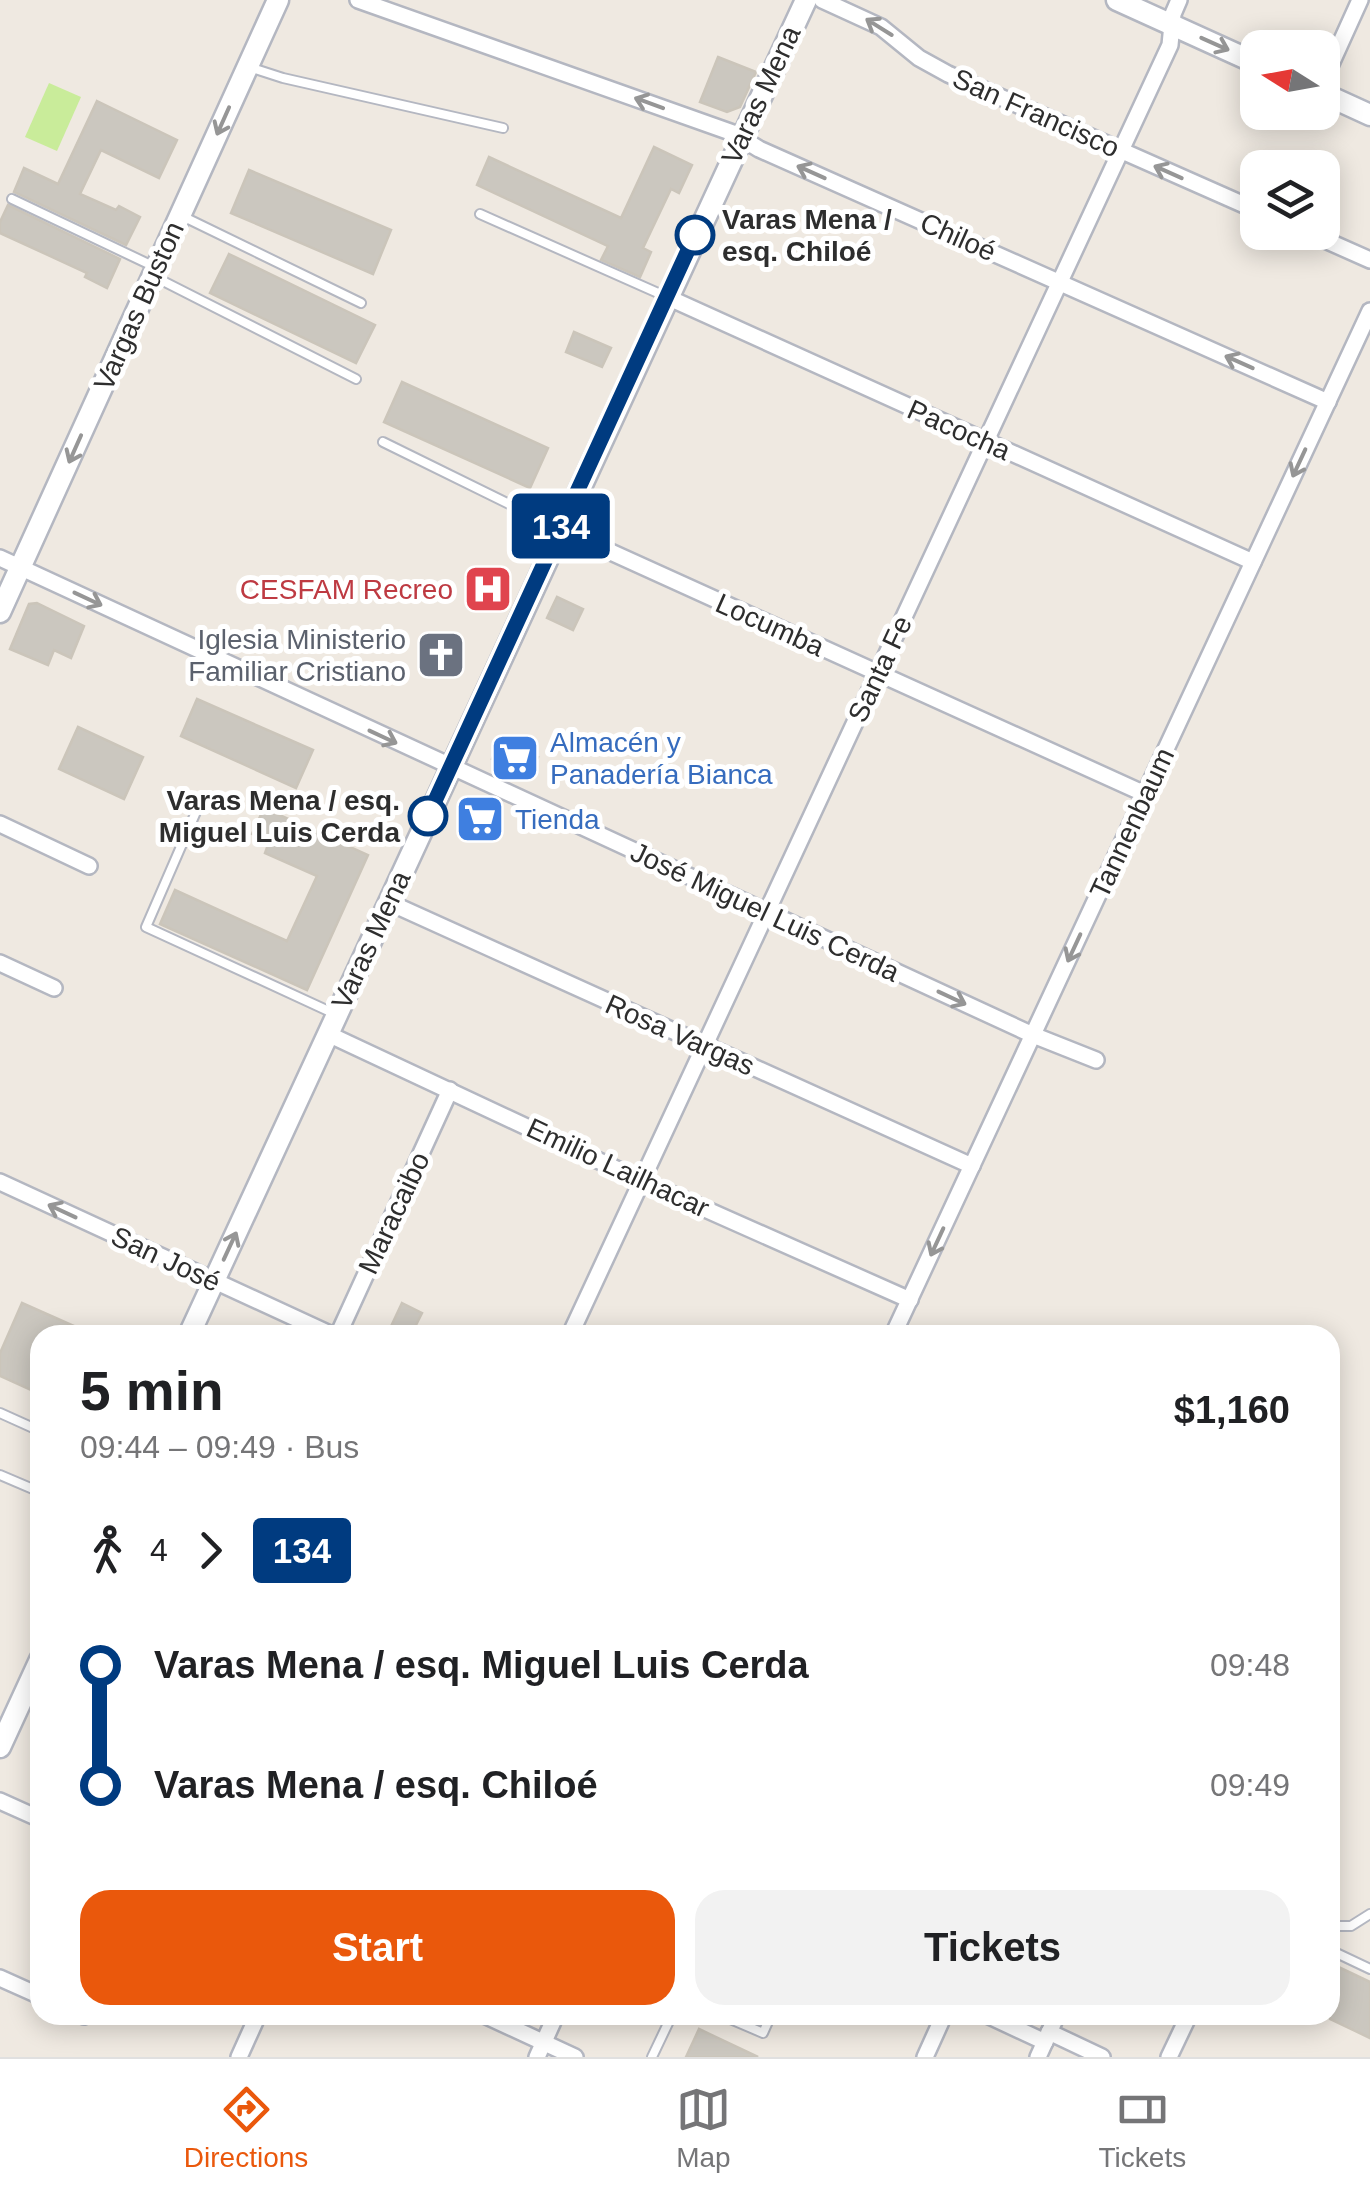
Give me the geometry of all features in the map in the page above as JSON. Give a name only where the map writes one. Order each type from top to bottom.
[{"type":"street","name":"Vargas Buston","points":[[0,612],[278,0]]},
{"type":"street","name":"Chiloé","points":[[358,0],[740,137],[772,155],[1328,402]]},
{"type":"street","name":"Varas Mena","points":[[194,1325],[806,0]]},
{"type":"street","name":"San Francisco","points":[[822,0],[881,28],[948,74],[1240,203]]},
{"type":"street","points":[[1117,0],[1240,56]]},
{"type":"street","name":"Santa Fe","points":[[575,1325],[1170,45],[1179,0]]},
{"type":"street","points":[[1340,44],[1360,0]]},
{"type":"street","points":[[1340,101],[1370,114]]},
{"type":"street","points":[[1340,247],[1370,260]]},
{"type":"street","name":"Pacocha","points":[[667,297],[1253,562]]},
{"type":"street","name":"Tannenbaum","points":[[898,1325],[1370,311]]},
{"type":"street","name":"Locumba","points":[[560,529],[1145,794]]},
{"type":"street","name":"José Miguel Luis Cerda","points":[[0,558],[766,913],[1096,1060]]},
{"type":"street","points":[[0,824],[89,866]]},
{"type":"street","name":"Rosa Vargas","points":[[388,902],[972,1166]]},
{"type":"street","points":[[0,963],[54,988]]},
{"type":"street","name":"Emilio Lailhacar","points":[[328,1034],[910,1300]]},
{"type":"street","name":"Maracaibo","points":[[340,1325],[450,1090]]},
{"type":"street","name":"San José","points":[[0,1182],[313,1325]]},
{"type":"street","points":[[0,1747],[30,1682]]},
{"type":"street","points":[[0,1801],[30,1814]]},
{"type":"street","points":[[0,1978],[30,1992]]},
{"type":"street","points":[[239,2057],[253,2025]]},
{"type":"street","points":[[500,2025],[540,2050],[574,2057]]},
{"type":"street","points":[[540,2050],[551,2025]]},
{"type":"street","points":[[925,2057],[939,2025]]},
{"type":"street","points":[[1007,2025],[1044,2044],[1102,2057]]},
{"type":"street","points":[[1169,2057],[1184,2025]]},
{"type":"lane","points":[[248,66],[283,78],[502,128]]},
{"type":"lane","points":[[12,198],[356,379]]},
{"type":"lane","points":[[480,214],[667,297]]},
{"type":"lane","points":[[180,215],[361,303]]},
{"type":"lane","points":[[383,442],[560,529]]},
{"type":"lane","points":[[199,805],[146,928],[337,1014]]},
{"type":"lane","points":[[0,1413],[30,1427]]},
{"type":"lane","points":[[0,1475],[30,1488]]},
{"type":"lane","points":[[1340,1926],[1352,1926],[1370,1914]]},
{"type":"lane","points":[[1340,1954],[1370,1968]]},
{"type":"lane","points":[[652,2057],[667,2025]]},
{"type":"lane","points":[[744,2025],[763,2033],[767,2025]]},
{"type":"green space","points":[[49,83],[81,97],[57,151],[25,137]]},
{"type":"building","points":[[718,57],[756,72],[740,107],[727,112],[700,102]]},
{"type":"building","points":[[97,101],[177,140],[159,178],[101,150],[80,194],[140,217],[126,245],[14,192],[24,168],[58,184]]},
{"type":"building","points":[[654,147],[692,165],[679,193],[671,189],[643,248],[651,252],[640,277],[601,260],[608,246],[477,185],[489,157],[621,218]]},
{"type":"building","points":[[249,170],[391,230],[373,274],[231,213]]},
{"type":"building","points":[[8,205],[120,259],[107,288],[85,277],[87,273],[0,233],[0,222]]},
{"type":"building","points":[[229,254],[375,325],[356,363],[210,293]]},
{"type":"building","points":[[574,332],[611,348],[602,367],[566,352]]},
{"type":"building","points":[[402,382],[548,448],[530,488],[384,422]]},
{"type":"building","points":[[557,597],[583,609],[573,630],[547,618]]},
{"type":"building","points":[[37,603],[84,626],[71,658],[54,650],[48,665],[10,649],[29,604]]},
{"type":"building","points":[[197,699],[313,750],[296,788],[181,736]]},
{"type":"building","points":[[78,727],[143,757],[124,799],[59,769]]},
{"type":"building","name":"Almacén y Panadería Bianca","points":[[501,740],[538,757],[529,776],[492,759]]},
{"type":"building","name":"Tienda","points":[[473,802],[497,813],[488,835],[463,825]]},
{"type":"building","points":[[264,808],[368,855],[307,990],[160,924],[175,890],[287,941],[317,876],[265,853],[269,842],[252,834]]},
{"type":"building","points":[[22,1303],[72,1325],[30,1325],[30,1390],[0,1376],[0,1353]]},
{"type":"building","points":[[402,1303],[422,1313],[416,1325],[392,1325]]},
{"type":"building","points":[[1340,1968],[1370,1982],[1370,2038],[1340,2024]]},
{"type":"building","points":[[699,2029],[758,2057],[686,2057]]},
{"type":"bus line","name":"134","points":[[428,816],[695,235]]},
{"type":"place","name":"Varas Mena / esq. Chiloé","points":[[695,235]]},
{"type":"place","name":"CESFAM Recreo","points":[[488,589]]},
{"type":"place","name":"Iglesia Ministerio Familiar Cristiano","points":[[441,655]]},
{"type":"place","name":"Almacén y Panadería Bianca","points":[[515,758]]},
{"type":"place","name":"Varas Mena / esq. Miguel Luis Cerda","points":[[428,816]]},
{"type":"place","name":"Tienda","points":[[480,819]]}]
